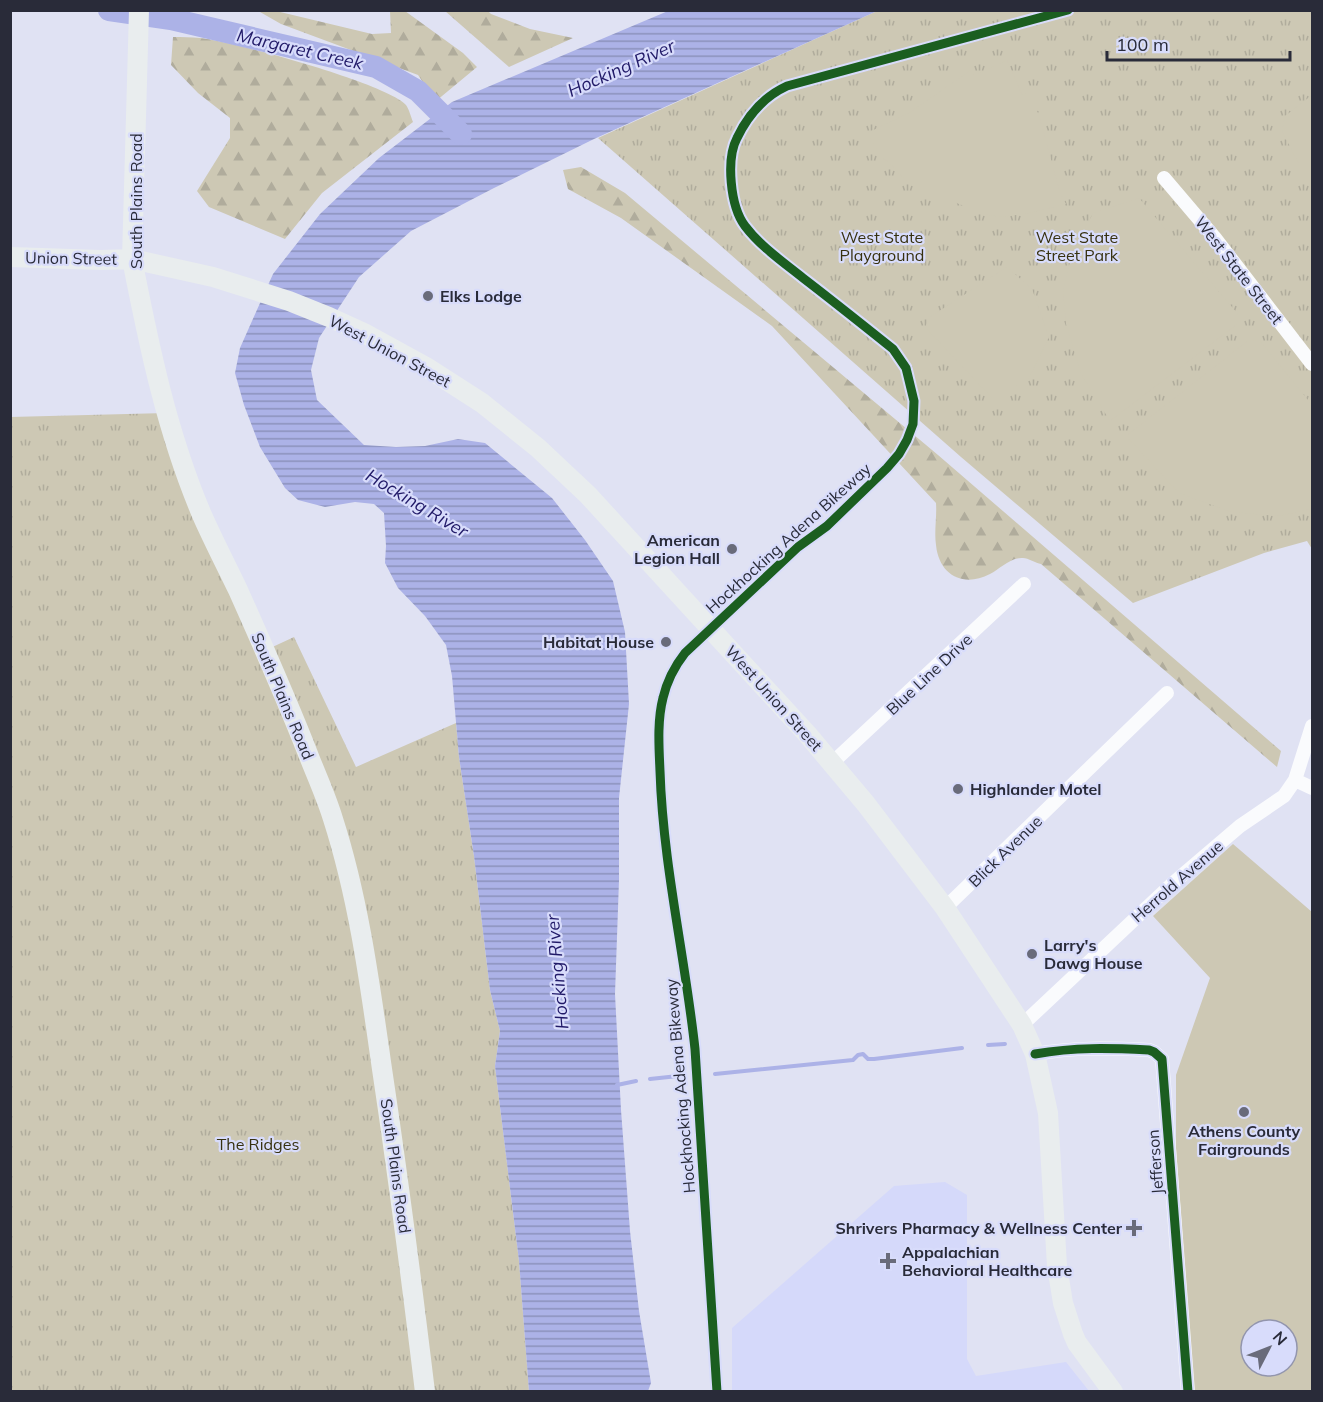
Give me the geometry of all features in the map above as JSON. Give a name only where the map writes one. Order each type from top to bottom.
[{"type":"main road","name":"South Plains Road","points":[[139,10],[132,259],[160,394],[178,452],[202,515],[265,650],[298,728],[332,815],[344,854],[372,997],[425,1392]]},
{"type":"main road","name":"Union Street","points":[[10,257],[132,259]]},
{"type":"main road","name":"West Union Street","points":[[132,259],[213,277],[289,301],[364,333],[426,367],[482,404],[563,470],[627,537],[832,763],[889,832],[945,908],[1022,1024],[1035,1054],[1048,1113],[1055,1243],[1063,1303],[1077,1343],[1113,1392]]},
{"type":"street","name":"West State Street","points":[[1164,178],[1215,238],[1312,364]]},
{"type":"street","name":"Blue Line Drive","points":[[832,763],[1024,584]]},
{"type":"street","name":"Blick Avenue","points":[[945,908],[1167,693]]},
{"type":"street","name":"Herrold Avenue","points":[[1022,1024],[1172,884],[1240,826],[1284,796],[1295,780],[1312,726]]},
{"type":"street","points":[[1295,780],[1312,788]]},
{"type":"street","name":"Jefferson","points":[[1035,1054],[1080,1048],[1149,1050],[1162,1059],[1188,1392]]},
{"type":"shaded area","name":"Appalachian Behavioral Healthcare","points":[[945,1182],[967,1195],[967,1359],[976,1376],[1066,1362],[1089,1391],[732,1391],[732,1328],[894,1186]]},
{"type":"green space","points":[[261,11],[276,11],[372,34],[391,33],[390,11],[405,11],[463,53],[477,67],[436,101],[418,75],[281,24]]},
{"type":"green space","points":[[445,11],[488,11],[530,29],[573,38],[509,67]]},
{"type":"green space","name":"West State Street Park","points":[[877,11],[1312,11],[1312,549],[1307,541],[1264,553],[1133,603],[961,457],[598,138]]},
{"type":"green space","points":[[173,37],[217,41],[341,75],[393,96],[406,105],[413,122],[322,193],[285,239],[209,207],[197,191],[230,138],[230,118],[198,93],[171,65]]},
{"type":"green space","points":[[1007,60],[1022,95],[1028,93],[1039,115],[1060,193],[1066,204],[1025,214],[1000,217],[984,214],[914,186],[882,158],[867,133],[909,113],[971,70],[974,75]]},
{"type":"green space","points":[[1312,95],[1312,177],[1299,164],[1282,131],[1285,116]]},
{"type":"green space","points":[[581,167],[625,193],[938,455],[1281,751],[1277,767],[1041,564],[1019,558],[990,574],[971,580],[954,576],[947,571],[938,555],[936,545],[936,503],[772,326],[621,218],[568,189],[563,170]]},
{"type":"green space","points":[[1139,198],[1238,314],[1236,325],[1110,421],[1081,374],[1066,324],[1063,290],[1072,254],[1093,213]]},
{"type":"green space","points":[[1007,267],[1032,289],[1049,337],[1028,380],[992,398],[927,329],[926,325],[930,317]]},
{"type":"green space","points":[[1249,340],[1260,341],[1312,405],[1311,509],[1279,516],[1231,512],[1179,493],[1126,436]]},
{"type":"green space","name":"The Ridges","points":[[166,413],[266,650],[294,637],[356,767],[456,723],[490,990],[500,1031],[495,1066],[519,1261],[529,1391],[11,1391],[10,417]]},
{"type":"green space","name":"Athens County Fairgrounds","points":[[1233,844],[1312,912],[1312,1391],[1194,1391],[1176,1148],[1176,1075],[1210,978],[1153,916]]},
{"type":"water","name":"Hocking River","points":[[668,11],[877,11],[594,139],[411,231],[359,277],[319,338],[311,370],[317,400],[364,445],[425,446],[458,439],[485,443],[552,498],[613,581],[625,632],[629,704],[619,798],[615,994],[630,1231],[639,1311],[651,1383],[648,1391],[529,1391],[519,1261],[495,1066],[500,1031],[490,990],[474,856],[459,757],[452,676],[446,645],[425,616],[398,588],[385,563],[384,513],[374,504],[355,502],[325,507],[298,500],[285,488],[260,447],[235,373],[240,348],[273,274],[320,214],[379,158],[452,102]]},
{"type":"waterway","name":"Margaret Creek","points":[[109,10],[171,19],[376,67],[418,91],[461,134]]},
{"type":"waterway","points":[[988,1045],[1005,1044]]},
{"type":"waterway","points":[[715,1074],[853,1060],[863,1054],[868,1059],[874,1059],[962,1048]]},
{"type":"waterway","points":[[650,1079],[678,1076]]},
{"type":"waterway","points":[[617,1085],[636,1081]]},
{"type":"cycle path","name":"Hockhocking Adena Bikeway","points":[[717,1392],[695,1049],[662,806],[659,744],[661,707],[669,680],[685,653],[798,547],[827,526],[899,454],[913,424],[914,401],[906,368],[893,349],[772,254],[745,226],[736,207],[731,182],[734,147],[751,114],[778,90],[787,86],[1068,10]]},
{"type":"cycle path","points":[[1035,1054],[1078,1049],[1134,1049],[1149,1050],[1162,1059],[1188,1392]]},
{"type":"place","name":"Elks Lodge","points":[[428,296]]},
{"type":"place","name":"American Legion Hall","points":[[732,549]]},
{"type":"place","name":"Habitat House","points":[[666,642]]},
{"type":"place","name":"Highlander Motel","points":[[958,789]]},
{"type":"place","name":"Larry's Dawg House","points":[[1032,954]]},
{"type":"place","name":"Athens County Fairgrounds","points":[[1244,1112]]},
{"type":"place","name":"Shrivers Pharmacy & Wellness Center","points":[[1134,1228]]},
{"type":"place","name":"Appalachian Behavioral Healthcare","points":[[888,1261]]},
{"type":"park label","name":"West State Playground","points":[[882,246]]}]
